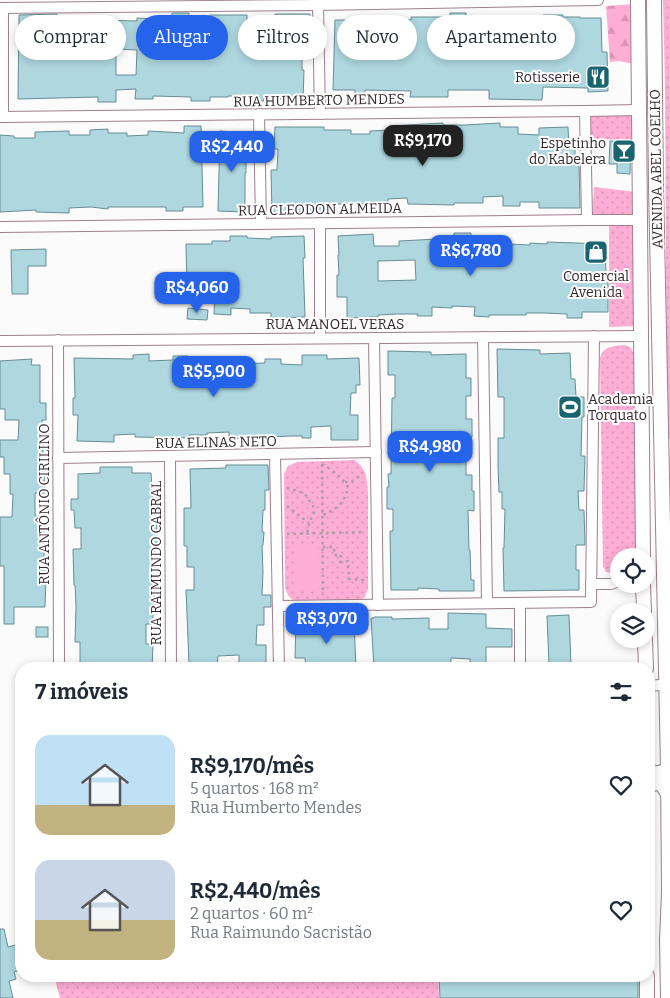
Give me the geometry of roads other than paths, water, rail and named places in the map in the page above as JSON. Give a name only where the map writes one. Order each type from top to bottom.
[{"type":"street","points":[[1,117],[2,8],[598,0]]},
{"type":"street","name":"AVENIDA ABEL COELHO","points":[[638,0],[643,548]]},
{"type":"street","name":"AVENIDA ABEL COELHO","points":[[654,0],[656,186],[666,448],[662,472],[662,492],[668,684],[668,998]]},
{"type":"street","points":[[317,3],[320,114]]},
{"type":"street","name":"RUA HUMBERTO MENDES","points":[[1,117],[639,110]]},
{"type":"street","points":[[585,111],[587,220]]},
{"type":"street","points":[[259,114],[261,224]]},
{"type":"street","points":[[656,169],[649,174],[642,173],[640,176],[643,181],[650,181],[656,186]]},
{"type":"street","name":"RUA CLEODON ALMEIDA","points":[[0,227],[640,220]]},
{"type":"street","points":[[320,223],[320,338]]},
{"type":"street","points":[[279,606],[591,602],[594,336]]},
{"type":"street","name":"RUA MANOEL VERAS","points":[[0,341],[641,336]]},
{"type":"street","points":[[483,337],[487,604]]},
{"type":"street","points":[[374,338],[378,605]]},
{"type":"street","name":"RUA ANTÔNIO CIRILINO","points":[[58,340],[59,662]]},
{"type":"street","name":"RUA ELINAS NETO","points":[[58,458],[376,452]]},
{"type":"street","points":[[275,454],[279,662]]},
{"type":"street","name":"RUA RAIMUNDO CABRAL","points":[[170,456],[171,662]]},
{"type":"street","points":[[642,470],[647,475],[653,476],[662,472]]},
{"type":"street","points":[[642,488],[646,484],[651,483],[662,492]]},
{"type":"street","points":[[591,584],[610,584]]},
{"type":"street","points":[[520,603],[520,662]]},
{"type":"street","points":[[645,648],[646,662]]},
{"type":"street","points":[[655,685],[668,684]]},
{"type":"street","points":[[655,774],[668,769]]},
{"type":"street","points":[[655,784],[660,784],[664,787],[668,794]]},
{"type":"street","points":[[647,982],[647,998]]},
{"type":"place","name":"Rotisserie","points":[[598,77]]},
{"type":"place","name":"Espetinho do Kabelera","points":[[624,151]]},
{"type":"place","name":"Comercial Avenida","points":[[596,252]]},
{"type":"place","name":"Academia Torquato","points":[[570,407]]}]
